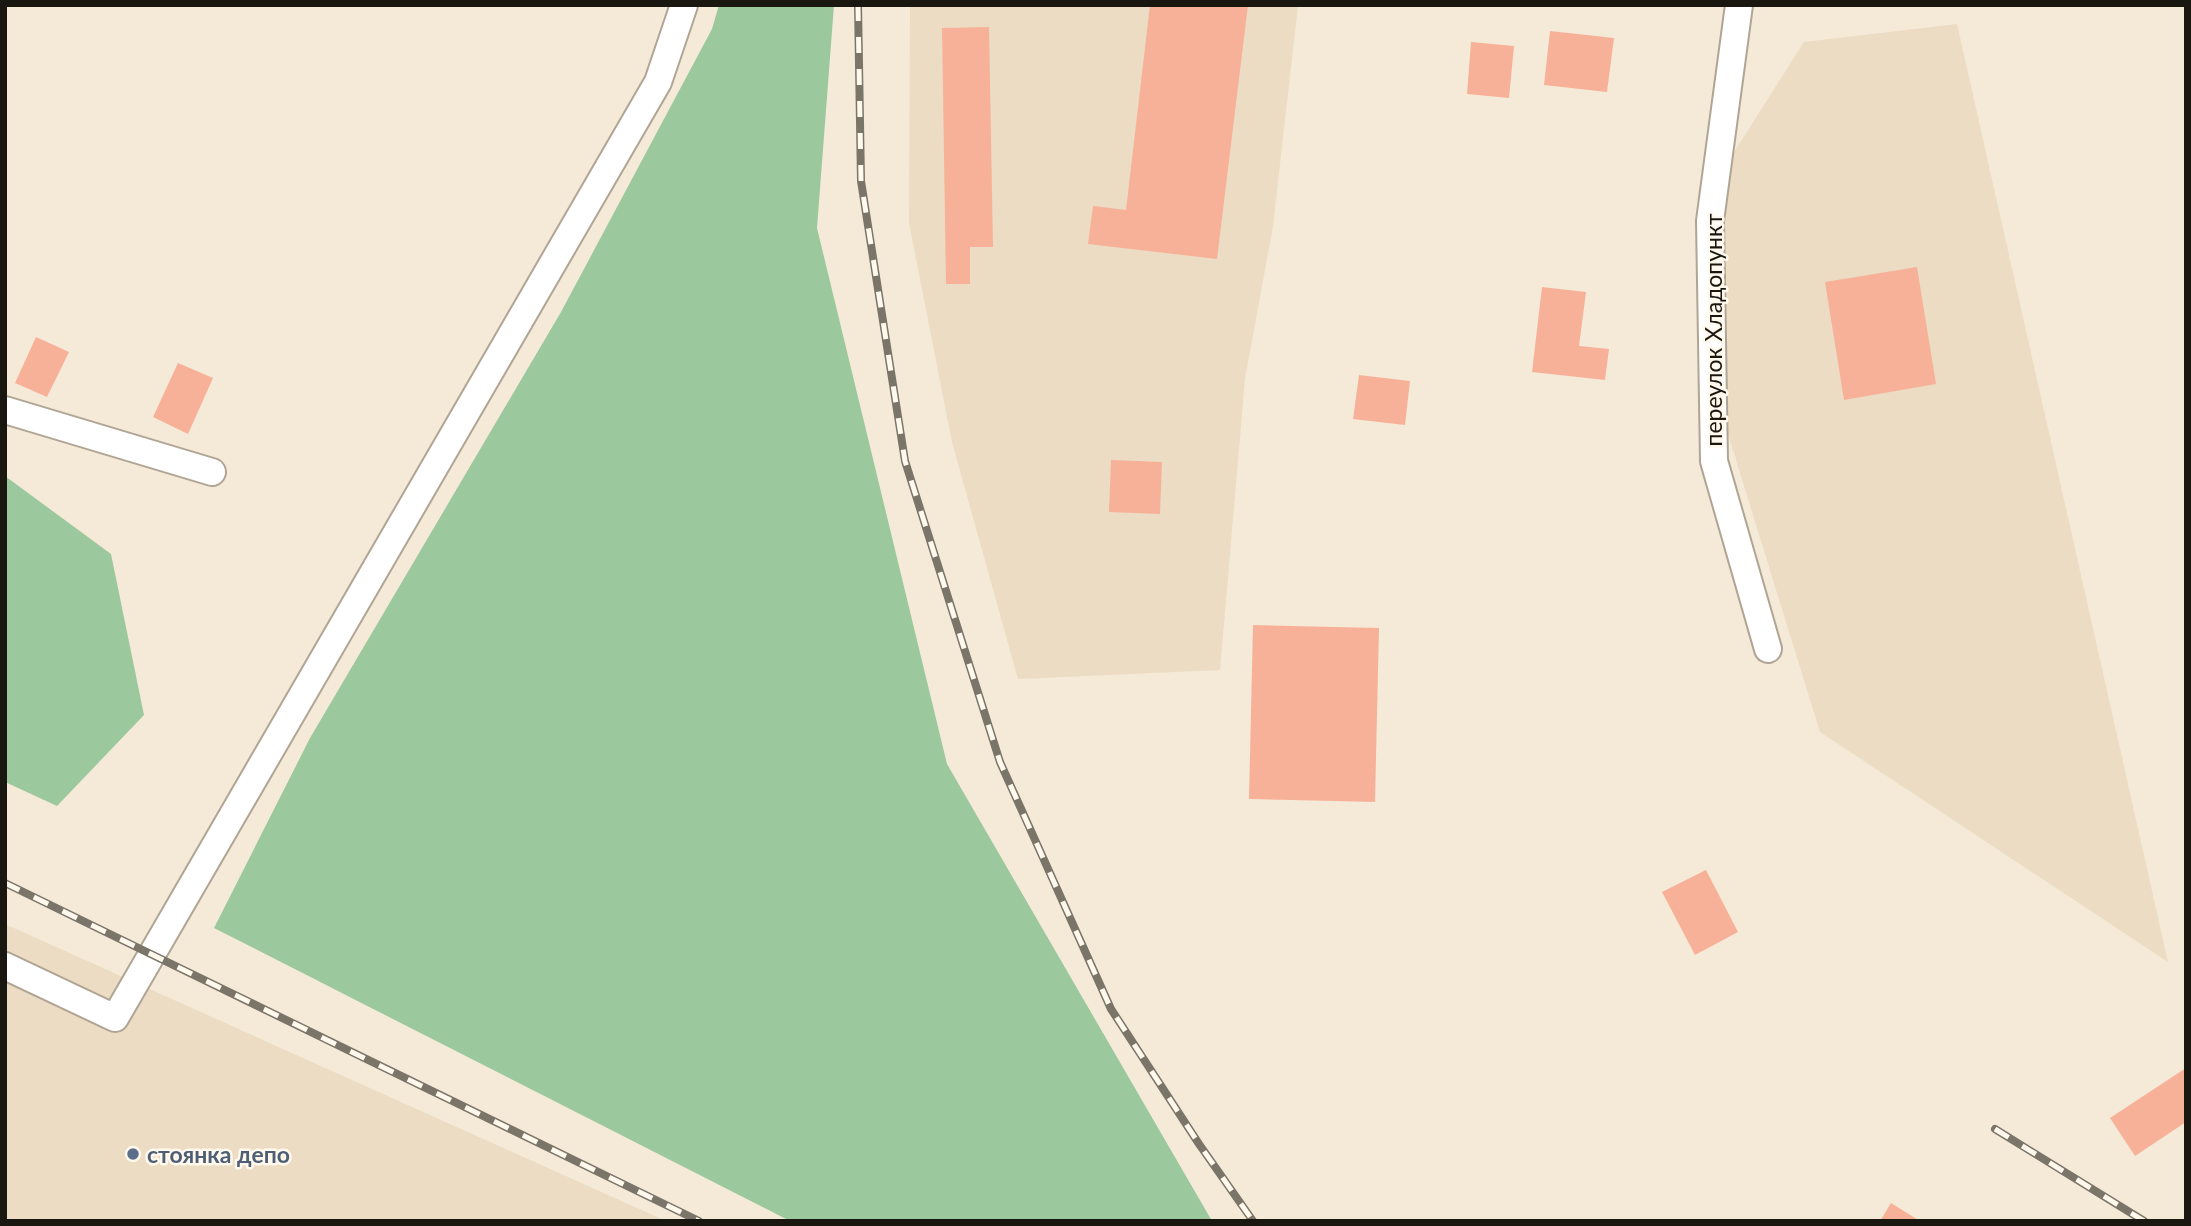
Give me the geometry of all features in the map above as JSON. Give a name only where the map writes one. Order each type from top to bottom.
[{"type":"street","points":[[5,966],[115,1018],[658,82],[684,5]]},
{"type":"street","name":"переулок Хладопункт","points":[[1739,5],[1710,221],[1714,461],[1768,649]]},
{"type":"street","points":[[5,410],[212,472]]},
{"type":"shaded area","points":[[910,5],[1298,5],[1273,226],[1245,379],[1220,670],[1018,679],[952,442],[909,223]]},
{"type":"shaded area","points":[[1957,24],[2168,962],[1820,732],[1711,379],[1715,182],[1804,42]]},
{"type":"shaded area","points":[[5,924],[666,1221],[5,1221]]},
{"type":"green space","points":[[719,5],[834,5],[817,228],[947,764],[1212,1221],[790,1221],[214,928],[310,738],[561,312],[712,29]]},
{"type":"green space","points":[[5,476],[111,554],[144,715],[57,806],[5,782]]},
{"type":"building","points":[[1150,5],[1248,5],[1217,259],[1088,244],[1093,206],[1126,210]]},
{"type":"building","points":[[989,27],[993,247],[970,247],[970,284],[946,284],[942,28]]},
{"type":"building","points":[[1550,31],[1614,38],[1607,92],[1544,85]]},
{"type":"building","points":[[1471,42],[1514,46],[1509,98],[1467,94]]},
{"type":"building","points":[[1917,267],[1936,384],[1844,400],[1825,282]]},
{"type":"building","points":[[1542,287],[1586,292],[1579,346],[1609,349],[1605,380],[1532,372]]},
{"type":"building","points":[[36,337],[69,352],[47,397],[15,383]]},
{"type":"building","points":[[178,363],[213,378],[188,434],[153,417]]},
{"type":"building","points":[[1359,375],[1410,381],[1405,425],[1353,419]]},
{"type":"building","points":[[1111,460],[1162,462],[1160,514],[1109,512]]},
{"type":"building","points":[[1253,625],[1379,628],[1375,802],[1249,799]]},
{"type":"building","points":[[1706,870],[1738,932],[1695,955],[1662,892]]},
{"type":"building","points":[[2186,1068],[2186,1122],[2135,1156],[2110,1118]]},
{"type":"building","points":[[1891,1203],[1920,1221],[1880,1221]]},
{"type":"railway","points":[[858,5],[861,181],[905,461],[1000,762],[1111,1009],[1253,1221]]},
{"type":"railway","points":[[5,883],[699,1221]]},
{"type":"railway","points":[[1995,1129],[2144,1221]]},
{"type":"place","name":"стоянка депо","points":[[133,1154]]}]
